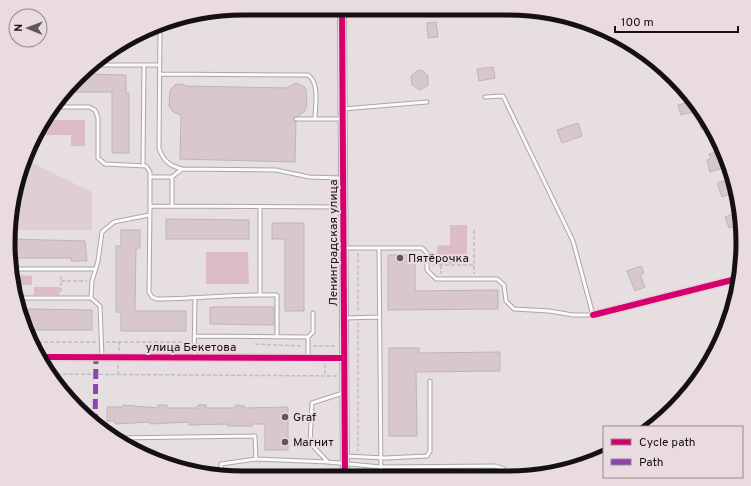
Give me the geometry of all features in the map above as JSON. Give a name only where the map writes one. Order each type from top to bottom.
[{"type":"street","name":"Ленинградская улица","points":[[342,15],[345,471]]},
{"type":"street","points":[[593,315],[733,279]]},
{"type":"street","name":"улица Бекетова","points":[[46,357],[194,359],[344,358]]},
{"type":"lane","points":[[160,31],[159,148],[161,155],[168,163],[182,169],[276,170],[304,177],[343,178]]},
{"type":"lane","points":[[101,65],[159,66]]},
{"type":"lane","points":[[143,164],[144,65]]},
{"type":"lane","points":[[159,74],[308,75],[314,81],[315,86],[315,119]]},
{"type":"lane","points":[[344,248],[422,248],[427,253],[427,270],[430,275],[441,280],[497,279],[502,282],[506,288],[506,300],[514,309],[549,310],[573,316],[593,315],[573,241],[503,96],[485,97]]},
{"type":"lane","points":[[343,109],[426,102]]},
{"type":"lane","points":[[60,107],[89,107],[95,110],[98,118],[98,155],[102,163],[143,164],[149,170],[150,296],[156,299],[195,299],[217,295],[277,295],[277,337]]},
{"type":"lane","points":[[296,119],[343,119]]},
{"type":"lane","points":[[150,177],[172,177],[182,169]]},
{"type":"lane","points":[[172,177],[172,206]]},
{"type":"lane","points":[[150,206],[344,207]]},
{"type":"lane","points":[[260,207],[260,295]]},
{"type":"lane","points":[[91,298],[92,281],[99,257],[100,239],[105,228],[120,220],[149,215]]},
{"type":"lane","points":[[379,248],[381,471]]},
{"type":"lane","points":[[17,270],[95,269]]},
{"type":"lane","points":[[22,298],[91,298],[100,306],[102,358]]},
{"type":"lane","points":[[194,359],[195,299]]},
{"type":"lane","points":[[195,336],[308,337],[313,332],[314,314]]},
{"type":"lane","points":[[344,318],[379,317]]},
{"type":"lane","points":[[308,337],[308,359]]},
{"type":"lane","points":[[221,470],[221,464],[256,459],[328,462],[358,457],[423,458],[429,454],[430,381]]},
{"type":"lane","points":[[328,462],[310,443],[312,403],[345,392]]},
{"type":"lane","points":[[125,438],[255,436],[256,459]]},
{"type":"lane","points":[[345,460],[359,465],[381,467],[496,466],[504,469],[505,471]]},
{"type":"path","points":[[474,230],[474,279]]},
{"type":"path","points":[[358,248],[358,457]]},
{"type":"path","points":[[427,265],[474,265]]},
{"type":"path","points":[[441,265],[441,280]]},
{"type":"path","points":[[61,269],[61,298]]},
{"type":"path","points":[[61,281],[92,281]]},
{"type":"path","points":[[38,342],[195,342]]},
{"type":"path","points":[[255,344],[273,346]]},
{"type":"path","points":[[56,374],[345,376]]},
{"type":"path","points":[[359,465],[359,471]]},
{"type":"shaded area","points":[[51,120],[85,120],[85,146],[71,146],[71,135],[43,135]]},
{"type":"shaded area","points":[[30,162],[92,192],[92,230],[15,230],[19,199]]},
{"type":"shaded area","points":[[450,225],[467,225],[467,263],[437,264],[437,246],[450,245]]},
{"type":"shaded area","points":[[206,252],[248,252],[249,284],[206,284]]},
{"type":"shaded area","points":[[19,275],[32,276],[32,285],[19,285]]},
{"type":"shaded area","points":[[34,287],[60,287],[59,295],[34,295]]},
{"type":"building","points":[[436,22],[438,37],[428,38],[427,23]]},
{"type":"building","points":[[493,67],[495,78],[479,81],[477,69]]},
{"type":"building","points":[[418,70],[423,71],[428,76],[428,85],[420,90],[412,85],[411,76]]},
{"type":"building","points":[[91,74],[126,75],[126,93],[129,93],[129,153],[112,153],[112,92],[73,92]]},
{"type":"building","points":[[296,83],[306,89],[307,106],[304,112],[293,119],[296,122],[295,162],[180,159],[181,115],[173,112],[169,106],[170,91],[175,85],[286,88]]},
{"type":"building","points":[[688,103],[695,112],[681,115],[678,105]]},
{"type":"building","points":[[698,116],[705,128],[701,129]]},
{"type":"building","points":[[578,123],[582,136],[562,143],[557,130]]},
{"type":"building","points":[[717,152],[723,168],[710,172],[707,160],[711,158],[709,154]]},
{"type":"building","points":[[727,180],[731,194],[722,197],[717,183]]},
{"type":"building","points":[[734,214],[736,226],[729,228],[725,217]]},
{"type":"building","points":[[166,219],[249,220],[249,239],[166,239]]},
{"type":"building","points":[[272,223],[304,223],[304,311],[285,311],[285,239],[272,239]]},
{"type":"building","points":[[121,230],[140,230],[140,248],[136,248],[135,311],[186,311],[186,331],[121,331],[121,312],[116,312],[116,246],[121,246]]},
{"type":"building","points":[[15,239],[85,241],[87,261],[71,261],[71,258],[15,258]]},
{"type":"building","points":[[388,255],[415,255],[415,291],[498,290],[498,309],[388,310]]},
{"type":"building","points":[[641,266],[644,273],[640,275],[645,287],[635,291],[627,271]]},
{"type":"building","points":[[210,307],[274,307],[274,325],[210,324]]},
{"type":"building","points":[[28,309],[92,310],[92,330],[32,330],[28,319]]},
{"type":"building","points":[[389,348],[419,348],[419,353],[500,352],[500,371],[416,372],[417,436],[389,436]]},
{"type":"building","points":[[123,405],[158,408],[158,405],[167,405],[167,408],[197,408],[198,405],[206,405],[206,408],[235,408],[236,405],[244,406],[244,408],[288,407],[288,450],[265,450],[265,424],[252,424],[252,426],[228,426],[228,424],[189,425],[189,422],[150,424],[150,422],[115,424],[115,421],[107,421],[107,407],[123,407]]},
{"type":"marked path","points":[[95,416],[96,358]]},
{"type":"cycle path","points":[[342,15],[345,471]]},
{"type":"cycle path","points":[[593,315],[733,280]]},
{"type":"cycle path","points":[[46,357],[344,358]]},
{"type":"place","name":"Пятёрочка","points":[[400,258]]},
{"type":"place","name":"Graf","points":[[285,417]]},
{"type":"place","name":"Магнит","points":[[285,442]]}]
